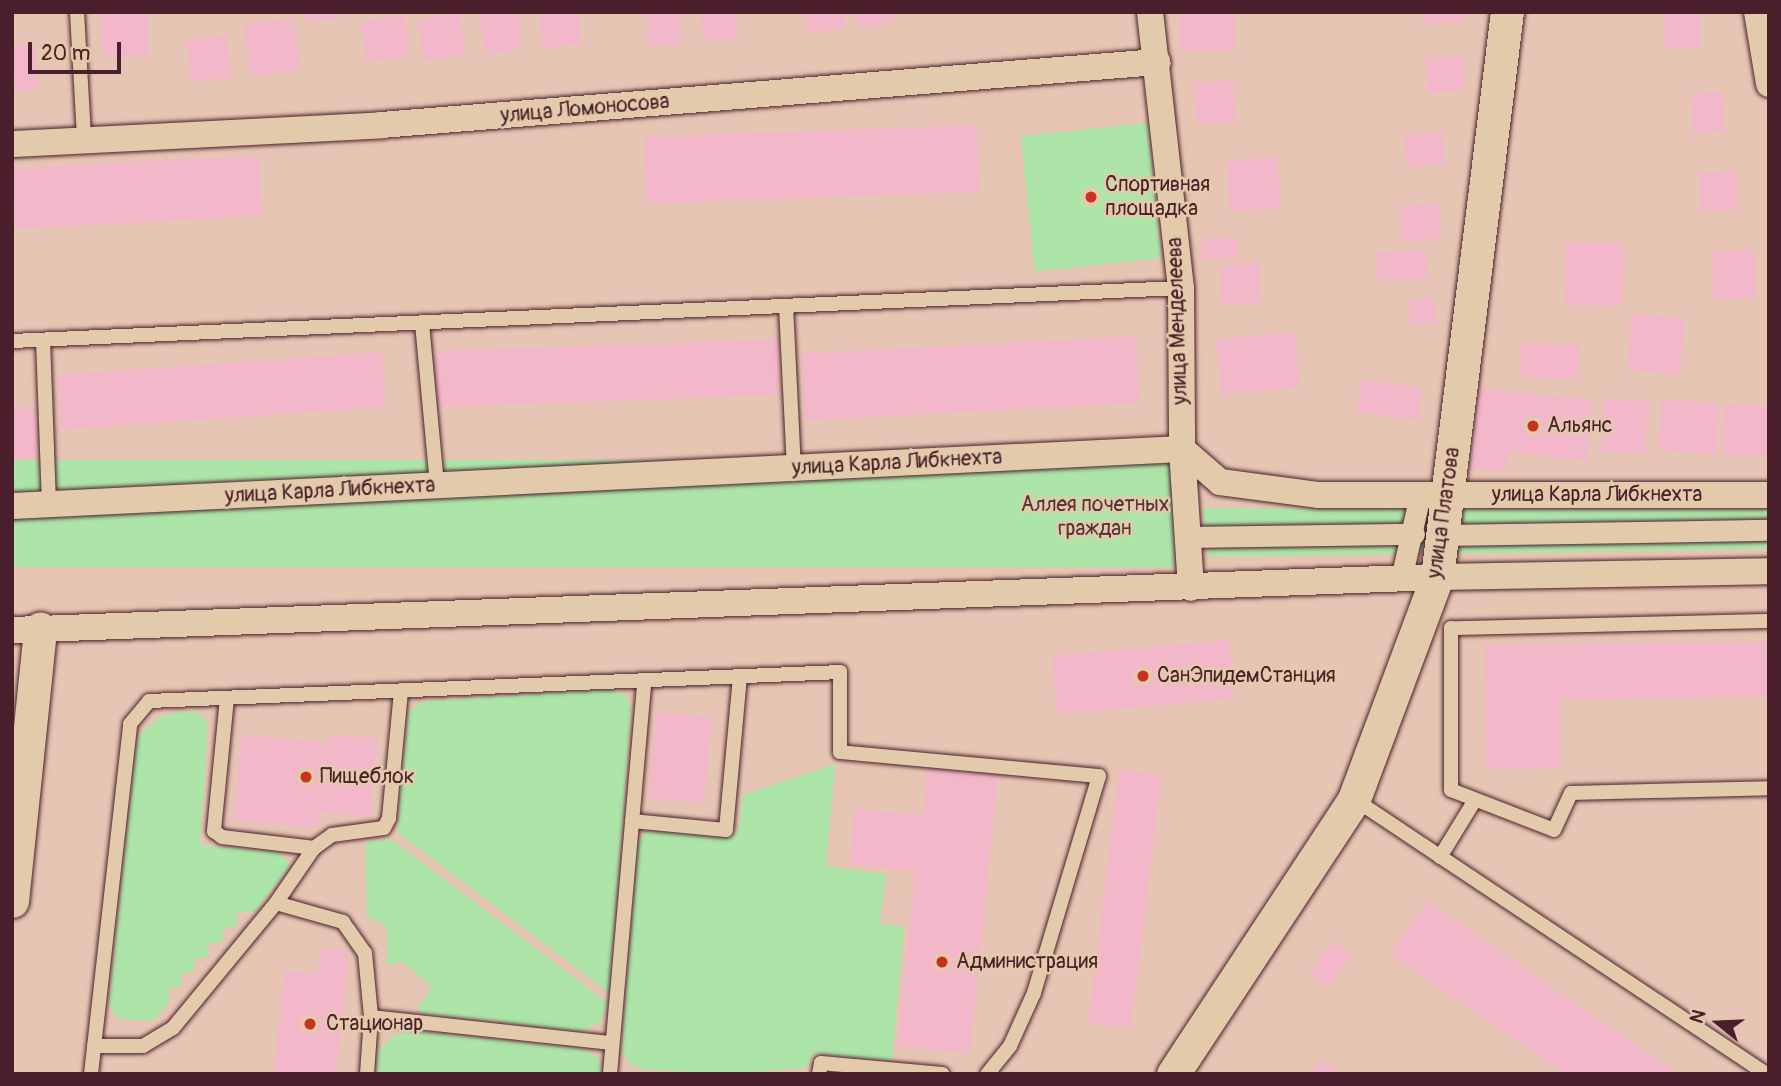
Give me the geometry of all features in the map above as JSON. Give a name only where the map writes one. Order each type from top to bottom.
[{"type":"street","name":"улица Менделеева","points":[[1150,12],[1181,288],[1182,449],[1191,588]]},
{"type":"street","name":"улица Платова","points":[[1176,1073],[1354,799],[1437,578],[1428,534],[1507,12]]},
{"type":"street","points":[[1757,12],[1769,83]]},
{"type":"street","name":"улица Ломоносова","points":[[12,144],[84,138],[381,125],[1157,62]]},
{"type":"street","name":"улица Карла Либкнехта","points":[[12,506],[1182,449],[1220,482],[1319,495],[1769,495]]},
{"type":"street","name":"улица Карла Либкнехта","points":[[1186,537],[1769,530]]},
{"type":"street","name":"улица Платова","points":[[1401,579],[1428,534]]},
{"type":"street","points":[[12,901],[26,629],[1401,579],[1769,571]]},
{"type":"lane","points":[[77,12],[84,138]]},
{"type":"lane","points":[[12,341],[1181,288]]},
{"type":"lane","points":[[786,306],[794,468]]},
{"type":"lane","points":[[422,323],[437,485]]},
{"type":"lane","points":[[43,340],[49,504]]},
{"type":"lane","points":[[1769,621],[1451,628],[1451,790],[1554,830],[1571,793],[1769,788]]},
{"type":"lane","points":[[91,1074],[130,723],[149,701],[644,682],[840,671],[840,751],[1099,776],[1034,993],[1010,1046],[986,1074]]},
{"type":"lane","points":[[632,821],[726,830],[740,677]]},
{"type":"lane","points":[[610,1074],[644,682]]},
{"type":"lane","points":[[94,1046],[143,1046],[173,1028],[276,903],[314,848],[332,835],[384,828],[389,817],[401,691]]},
{"type":"lane","points":[[227,698],[214,831],[222,837],[314,848]]},
{"type":"lane","points":[[1354,799],[1766,1074]]},
{"type":"lane","points":[[1440,857],[1475,800]]},
{"type":"lane","points":[[276,903],[343,922],[365,953],[371,1017],[367,1074]]},
{"type":"lane","points":[[371,1017],[612,1042]]},
{"type":"lane","points":[[819,1074],[821,1063],[943,1074]]},
{"type":"green space","name":"Спортивная площадка","points":[[1147,123],[1161,258],[1035,272],[1021,136]]},
{"type":"green space","name":"Аллея почетных граждан","points":[[12,460],[1175,460],[1175,567],[12,567]]},
{"type":"green space","name":"Аллея почетных граждан","points":[[1202,508],[1769,510],[1769,549],[1209,557]]},
{"type":"green space","points":[[614,689],[626,696],[631,707],[609,993],[397,832],[408,714],[415,706],[425,701]]},
{"type":"green space","points":[[178,712],[198,712],[208,724],[200,845],[278,852],[291,865],[255,911],[237,913],[237,926],[223,928],[223,941],[208,944],[208,957],[194,959],[194,972],[181,973],[181,986],[169,988],[169,1002],[153,1021],[118,1019],[109,1005],[135,749],[141,733],[159,717]]},
{"type":"green space","points":[[835,764],[826,866],[886,874],[880,923],[904,927],[892,1061],[815,1053],[805,1068],[725,1074],[640,1069],[628,1062],[622,1050],[637,843],[641,836],[650,828],[737,835],[743,795]]},
{"type":"green space","points":[[391,839],[608,1003],[601,1021],[582,1032],[421,1013],[417,1008],[432,987],[403,962],[386,965],[388,933],[381,922],[367,917],[365,842]]},
{"type":"green space","points":[[413,1031],[585,1049],[598,1058],[603,1074],[375,1074],[378,1050],[397,1034]]},
{"type":"building","points":[[102,12],[148,12],[148,56],[102,56]]},
{"type":"building","points":[[305,12],[342,12],[343,18],[306,23]]},
{"type":"building","points":[[459,12],[466,53],[424,61],[417,19]]},
{"type":"building","points":[[478,12],[517,12],[522,49],[485,55]]},
{"type":"building","points":[[538,12],[578,12],[582,43],[543,49]]},
{"type":"building","points":[[648,12],[680,12],[680,45],[648,45]]},
{"type":"building","points":[[700,12],[735,12],[739,37],[704,42]]},
{"type":"building","points":[[805,12],[843,12],[845,28],[808,33]]},
{"type":"building","points":[[856,12],[893,12],[894,22],[858,28]]},
{"type":"building","points":[[1179,12],[1235,12],[1235,51],[1179,51]]},
{"type":"building","points":[[1423,12],[1466,12],[1466,21],[1423,23]]},
{"type":"building","points":[[1664,12],[1700,12],[1700,48],[1664,48]]},
{"type":"building","points":[[404,14],[411,54],[367,62],[360,22]]},
{"type":"building","points":[[293,18],[300,69],[251,76],[243,25]]},
{"type":"building","points":[[227,35],[232,77],[191,82],[186,40]]},
{"type":"building","points":[[35,44],[38,89],[15,90],[12,46]]},
{"type":"building","points":[[1464,56],[1465,91],[1427,92],[1426,57]]},
{"type":"building","points":[[1233,80],[1236,121],[1196,124],[1193,83]]},
{"type":"building","points":[[1722,91],[1725,132],[1693,134],[1690,93]]},
{"type":"building","points":[[977,125],[979,192],[647,204],[644,137]]},
{"type":"building","points":[[1443,132],[1446,164],[1407,167],[1404,135]]},
{"type":"building","points":[[259,155],[262,216],[16,229],[12,168]]},
{"type":"building","points":[[1277,157],[1281,208],[1230,211],[1226,161]]},
{"type":"building","points":[[1737,171],[1738,210],[1700,211],[1699,172]]},
{"type":"building","points":[[1438,202],[1442,238],[1402,242],[1398,206]]},
{"type":"building","points":[[1237,237],[1238,258],[1202,260],[1201,239]]},
{"type":"building","points":[[1566,242],[1623,243],[1622,306],[1565,305]]},
{"type":"building","points":[[1426,249],[1428,278],[1378,281],[1376,252]]},
{"type":"building","points":[[1755,250],[1756,298],[1713,299],[1712,251]]},
{"type":"building","points":[[1259,262],[1262,302],[1222,305],[1219,265]]},
{"type":"building","points":[[1434,297],[1437,324],[1411,327],[1408,300]]},
{"type":"building","points":[[1632,313],[1686,319],[1680,375],[1626,370]]},
{"type":"building","points":[[1295,332],[1300,388],[1221,395],[1216,339]]},
{"type":"building","points":[[1136,336],[1140,403],[805,420],[801,354]]},
{"type":"building","points":[[778,339],[780,395],[437,407],[435,351]]},
{"type":"building","points":[[1521,342],[1579,344],[1578,379],[1520,377]]},
{"type":"building","points":[[382,352],[386,407],[62,430],[58,375]]},
{"type":"building","points":[[1361,379],[1422,388],[1418,420],[1356,412]]},
{"type":"building","name":"Альянс","points":[[1479,388],[1594,400],[1588,461],[1508,452],[1506,472],[1471,468]]},
{"type":"building","points":[[1602,399],[1647,400],[1646,454],[1601,453]]},
{"type":"building","points":[[1661,399],[1719,403],[1715,455],[1657,451]]},
{"type":"building","points":[[1724,404],[1769,406],[1766,456],[1721,454]]},
{"type":"building","points":[[35,407],[37,458],[14,459],[12,408]]},
{"type":"building","name":"СанЭпидемСтанция","points":[[1229,640],[1234,699],[1057,714],[1052,656]]},
{"type":"building","points":[[1769,642],[1769,697],[1559,699],[1560,768],[1486,769],[1485,644]]},
{"type":"building","points":[[656,712],[712,717],[704,803],[649,798]]},
{"type":"building","name":"Пищеблок","points":[[242,734],[329,743],[330,735],[378,739],[370,817],[319,812],[317,828],[233,820]]},
{"type":"building","points":[[927,766],[998,773],[970,1054],[897,1046],[915,871],[849,864],[854,809],[923,815]]},
{"type":"building","points":[[1119,769],[1162,774],[1130,1028],[1088,1023]]},
{"type":"building","points":[[1427,901],[1678,1074],[1565,1074],[1390,954]]},
{"type":"building","points":[[1332,941],[1352,955],[1329,988],[1309,974]]},
{"type":"building","name":"Стационар","points":[[321,948],[349,950],[336,1074],[273,1074],[284,971],[317,974]]},
{"type":"building","points":[[1320,1059],[1343,1074],[1310,1074]]},
{"type":"place","name":"Спортивная площадка","points":[[1091,197]]},
{"type":"place","name":"Альянс","points":[[1533,426]]},
{"type":"place","name":"СанЭпидемСтанция","points":[[1143,676]]},
{"type":"place","name":"Пищеблок","points":[[306,777]]},
{"type":"place","name":"Администрация","points":[[942,962]]},
{"type":"place","name":"Стационар","points":[[310,1024]]}]
